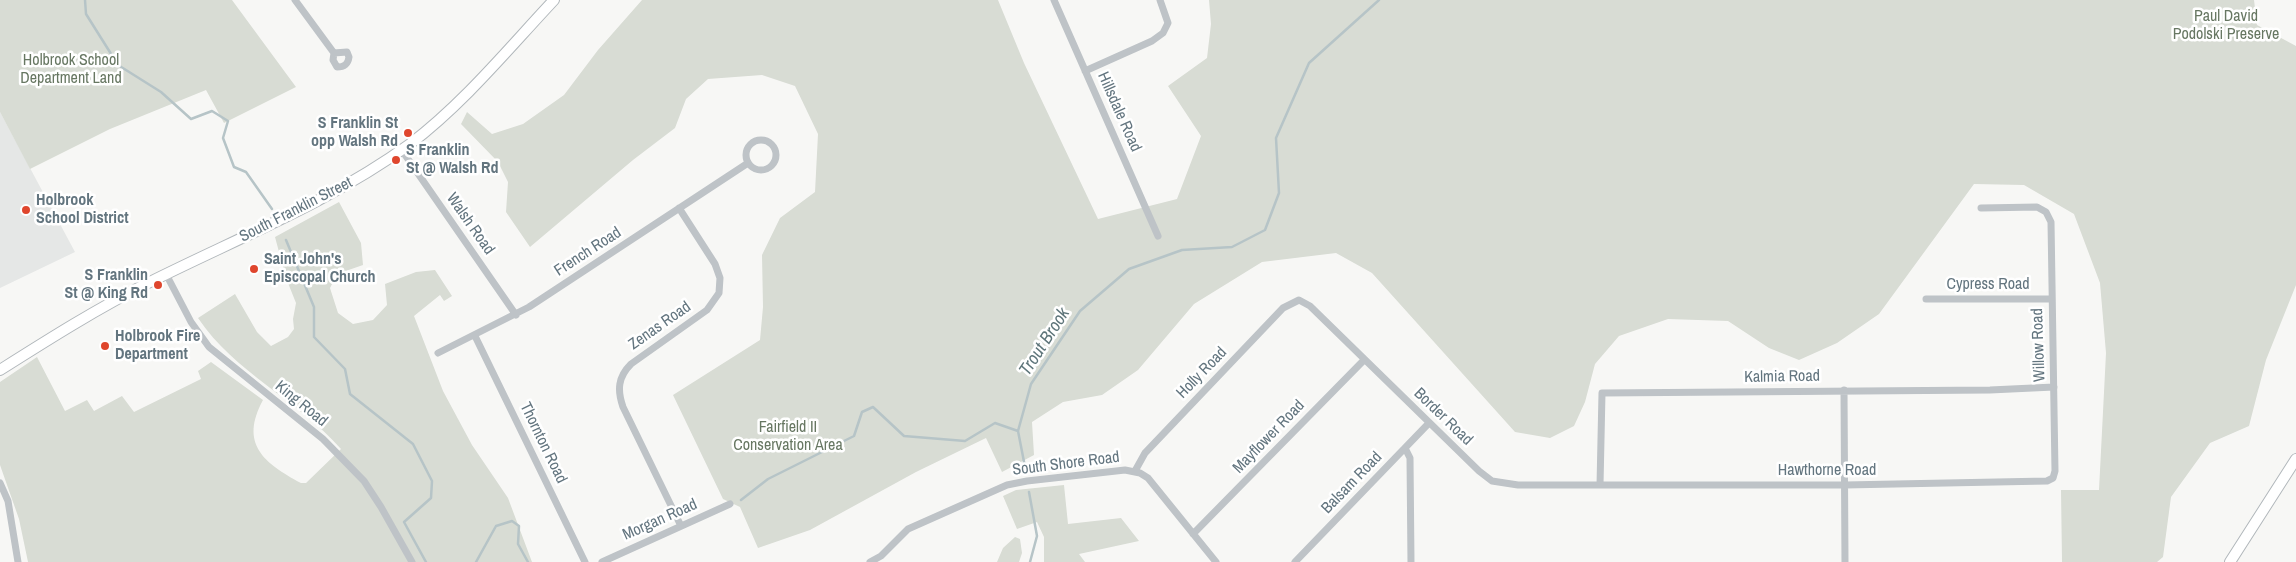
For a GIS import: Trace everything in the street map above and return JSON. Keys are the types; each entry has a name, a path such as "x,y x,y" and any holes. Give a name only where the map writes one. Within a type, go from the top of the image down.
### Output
{"main road":[{"name":"South Franklin Street","path":"0,370 82,318 166,274 314,203 360,177 401,149 455,105 554,0"},
{"path":"2230,562 2296,459"}],"street":[{"path":"295,0 334,53"},
{"name":"Hillsdale Road","path":"1054,0 1158,236"},
{"path":"1086,71 1159,37 1168,23 1160,0"},
{"path":"762,140 774,146 777,156 770,168 756,170 748,163 747,149 753,142 762,140"},
{"name":"Walsh Road","path":"401,149 516,315"},
{"name":"French Road","path":"438,353 516,315 748,163"},
{"name":"Zenas Road","path":"679,208 715,264 720,278 719,293 714,302 702,314 631,364 624,372 619,386 623,406 682,526"},
{"name":"Willow Road","path":"1980,208 2037,208 2046,212 2051,225 2055,471 2053,478"},
{"name":"King Road","path":"166,274 191,322 210,347 323,439 364,481 412,562"},
{"name":"Cypress Road","path":"1926,299 2051,299"},
{"name":"Border Road","path":"1296,300 1310,306 1479,472 1492,481 1512,485 1600,485"},
{"name":"Holly Road","path":"1135,471 1145,453 1283,308 1296,300"},
{"name":"Thornton Road","path":"475,336 586,562"},
{"name":"Mayflower Road","path":"1193,534 1364,360"},
{"name":"Kalmia Road","path":"1600,485 1602,393 1972,390 2054,387"},
{"path":"1844,390 1845,562"},
{"name":"Balsam Road","path":"1295,562 1429,423"},
{"path":"1405,448 1410,458 1410,562"},
{"name":"South Shore Road","path":"870,562 881,556 908,529 1007,485 1033,480 1120,471 1135,471 1148,478 1216,562"},
{"name":"Hawthorne Road","path":"1600,485 1845,485 2045,482 2053,478"},
{"path":"0,483 8,501 18,562"},
{"name":"Morgan Road","path":"602,562 730,504"}],"shaded area":[{"name":"Holbrook School District","path":"0,112 75,252 0,288"}],"green space":[{"name":"Holbrook School Department Land","path":"0,0 232,0 296,87 224,123 206,90 110,129 30,169 0,112"},
{"path":"642,0 998,0 1024,63 1098,219 1177,199 1201,136 1168,86 1207,58 1211,24 1209,0 2254,0 2257,25 2296,46 2296,285 2266,360 2249,426 2210,443 2171,497 2163,557 2157,562 2062,562 2061,490 2099,490 2106,353 2100,283 2074,214 2024,185 1974,184 1879,314 1837,343 1799,360 1769,348 1728,321 1668,319 1619,336 1595,364 1585,402 1574,426 1550,438 1515,432 1372,273 1336,253 1262,262 1194,304 1138,370 1102,395 1063,402 1032,422 1034,455 1002,472 986,438 916,472 810,530 758,548 740,507 723,499 673,395 760,340 763,307 762,255 780,218 815,192 818,134 795,86 762,75 708,79 686,99 675,128 633,160 530,247 506,212 508,182 498,162 461,124 467,112 492,134 523,124 564,95 598,50"},
{"path":"339,202 361,243 363,265 337,274 330,288 338,313 353,324 373,320 387,305 385,284 416,272 435,270 452,296 444,301 440,295 414,316 443,391 472,445 508,498 532,562 28,562 19,519 0,465 0,382 37,357 65,411 87,400 94,411 122,396 134,412 201,379 198,371 211,362 263,400 256,415 255,440 266,460 276,468 301,483 306,483 341,449 306,416 248,371 213,337 198,318 235,294 257,332 271,346 288,337 294,329 293,319 296,303 286,278 275,237"},
{"path":"1064,485 1068,524 1121,518 1139,541 1079,554 1085,562 1044,562 1044,537 1037,522 1017,529 1003,496 1016,490"},
{"path":"1015,537 1020,539 1022,553 1019,562 997,562 1003,548"}],"waterway":[{"path":"85,0 86,14 118,65 161,92 191,119 212,111 228,121 223,138 234,167 246,172 272,209"},
{"name":"Trout Brook","path":"1026,472 1018,431 1031,384 1080,311 1129,269 1182,250 1232,247 1265,230 1279,193 1276,138 1309,63 1379,0"},
{"path":"286,240 314,307 314,337 345,369 350,394 413,444 432,481 431,498 404,522 426,562"},
{"path":"741,500 768,479 854,436 862,412 873,407 904,436 965,441 995,423 1018,431"},
{"name":"Trout Brook","path":"1029,492 1037,536 1030,562"},
{"path":"476,562 496,526 512,521 519,526 518,544 528,562"}],"place":[{"name":"S Franklin St opp Walsh Rd","path":"408,133"},
{"name":"S Franklin St @ Walsh Rd","path":"396,160"},
{"name":"Holbrook School District","path":"26,210"},
{"name":"Saint John's Episcopal Church","path":"254,269"},
{"name":"S Franklin St @ King Rd","path":"158,285"},
{"name":"Holbrook Fire Department","path":"105,346"}],"park label":[{"name":"Paul David Podolski Preserve","path":"2226,26"},
{"name":"Fairfield II Conservation Area","path":"788,437"}]}
